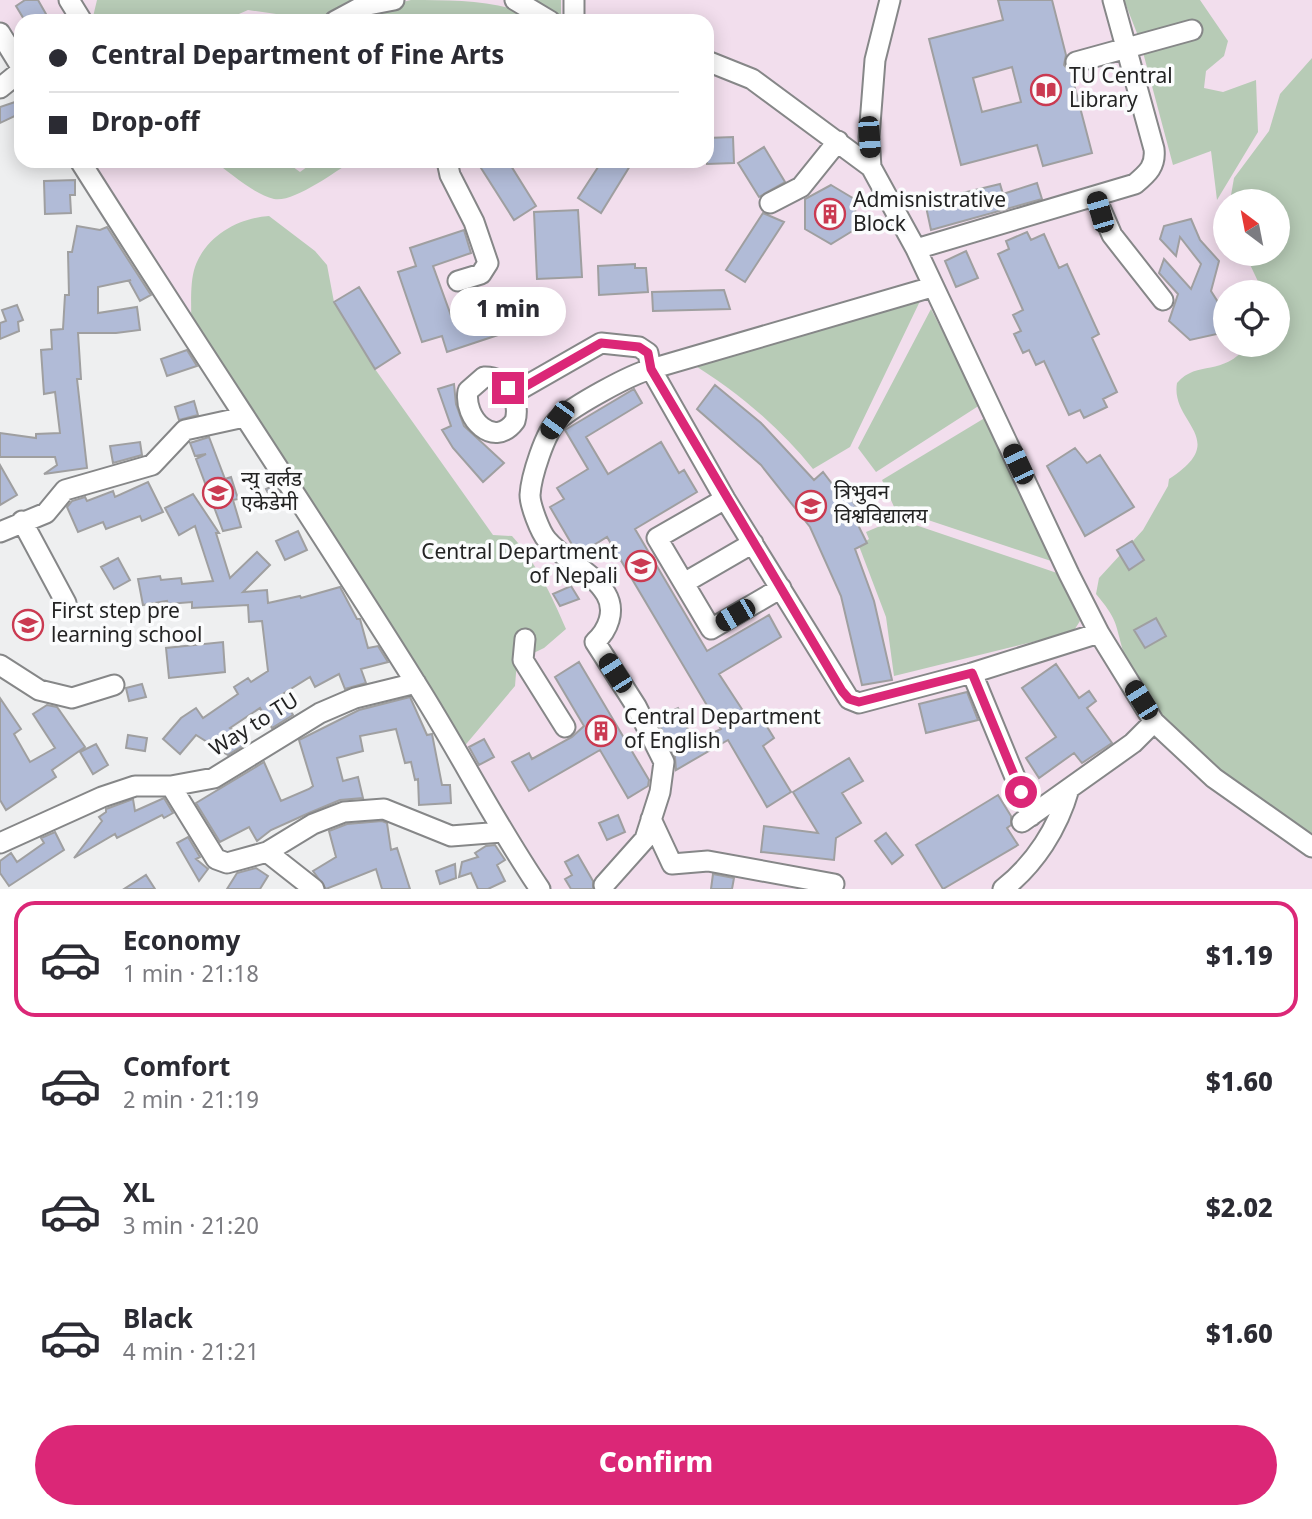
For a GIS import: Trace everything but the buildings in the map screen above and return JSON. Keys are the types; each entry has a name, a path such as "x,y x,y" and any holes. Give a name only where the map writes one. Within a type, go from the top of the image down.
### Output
{"street":[{"path":"348,14 363,6 394,0"},
{"path":"515,0 538,14"},
{"path":"871,167 870,102 880,37 890,0"},
{"path":"916,249 1135,184 1149,172 1155,160 1113,0"},
{"path":"1076,62 1192,30"},
{"path":"0,33 14,57"},
{"path":"714,64 752,79 871,167 916,249 1099,633 1154,722 1214,778 1312,847"},
{"path":"0,88 14,75"},
{"path":"770,203 801,187 838,141"},
{"path":"84,168 416,683 474,778 502,832 540,889"},
{"path":"448,168 474,222 488,263 481,274 458,281"},
{"path":"1095,196 1112,235 1163,300"},
{"path":"604,885 645,839 664,777 664,762 636,706 595,642 605,632 610,618 607,595 582,568 545,539 530,496 546,436 557,420 636,373 932,287"},
{"path":"512,394 601,343 639,347 648,353 651,369 725,499 849,699 859,702 972,673 1099,633"},
{"path":"0,532 46,513 65,490 152,465 185,430 244,417"},
{"path":"725,499 657,538 711,629 781,588"},
{"path":"22,521 66,603"},
{"path":"684,583 752,543"},
{"path":"524,639 523,660 565,727"},
{"path":"0,664 39,690 72,698 114,685"},
{"path":"972,673 1026,819 1133,743 1154,722"},
{"name":"Way to TU","path":"0,843 102,797 135,786 171,786 214,778 320,712 355,698 416,683"},
{"path":"171,786 216,859 227,863 267,852 313,824 344,812 384,809 451,836 502,832"},
{"path":"1003,889 1032,865 1064,805 1069,789"},
{"path":"651,819 672,864 708,861 834,884"},
{"path":"267,852 313,889"}],"shaded area":[{"name":"त्रिभुवन विश्वविद्यालय","path":"0,0 1312,0 1312,889 543,889 90,168 714,168 714,14 14,14 14,43 0,20"}],"green space":[{"path":"97,0 371,0 340,14 276,14 248,10 239,14 94,14"},
{"path":"411,0 463,1 496,5 528,14 364,14"},
{"path":"524,0 561,0 561,14 547,14"},
{"path":"1124,0 1200,0 1228,41 1224,56 1206,71 1204,88 1223,92 1256,80 1258,132 1224,189 1216,189 1211,151 1173,165 1140,41"},
{"path":"1312,58 1312,835 1279,818 1230,782 1184,741 1134,674 1126,659 1114,621 1096,594 1099,578 1143,530 1168,486 1169,479 1187,465 1196,453 1197,442 1177,397 1177,383 1193,372 1220,365 1235,357 1290,357 1290,280 1257,280 1251,266 1290,266 1290,189 1232,189 1234,178 1269,131 1280,94"},
{"path":"223,168 295,168 300,172 305,168 342,168 303,192 282,199 274,199 250,188"},
{"path":"269,216 315,251 327,265 334,302 375,369 493,535 512,536 529,557 566,629 544,648 517,661 515,686 462,749 191,329 192,282 200,256 224,231 246,220"},
{"path":"921,299 850,447 813,469 785,437 754,409 686,360"},
{"path":"931,309 980,405 876,472 858,448"},
{"path":"988,416 1054,562 895,509 882,480"},
{"path":"886,515 1057,573 1080,621 1073,632 894,676 886,617 859,546 869,539 866,532 885,524"}],"place":[{"name":"TU Central Library","path":"1046,90"},
{"name":"Admisnistrative Block","path":"830,214"},
{"name":"न्यु वर्लड एकेडेमी","path":"218,493"},
{"name":"त्रिभुवन विश्वविद्यालय","path":"811,506"},
{"name":"Central Department of Nepali","path":"641,566"},
{"name":"First step pre learning school","path":"28,625"},
{"name":"Central Department of English","path":"601,731"}],"route":[{"path":"508,388 512,394 601,343 639,347 648,353 651,369 725,499 842,691 849,699 859,702 972,673 1021,792"}]}
